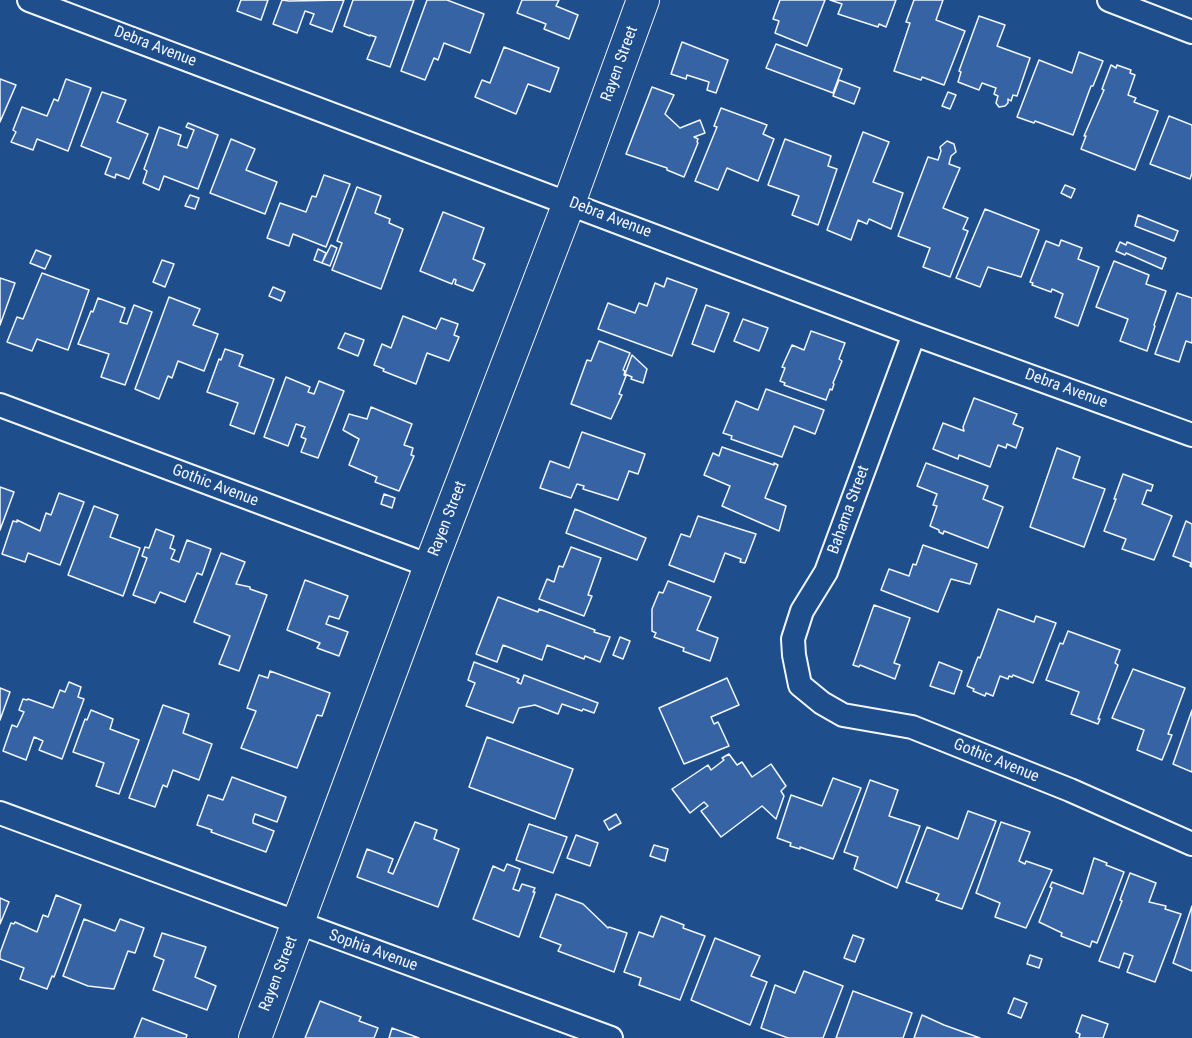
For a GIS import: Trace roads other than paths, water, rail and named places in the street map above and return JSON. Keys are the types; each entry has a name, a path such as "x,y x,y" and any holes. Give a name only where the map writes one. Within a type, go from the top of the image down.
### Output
{"street":[{"name":"Debra Avenue","path":"29,0 570,202 914,334 1192,435"},
{"name":"Rayen Street","path":"255,1038 430,566 570,202 643,0"},
{"path":"1109,0 1192,32"},
{"name":"Bahama Street","path":"800,685 794,655 794,639 802,611 825,572 914,334"},
{"name":"Gothic Avenue","path":"0,405 430,566"},
{"name":"Gothic Avenue","path":"800,685 822,703 843,714 912,728 1070,790 1192,844"},
{"name":"Sophia Avenue","path":"0,813 611,1038"}]}
